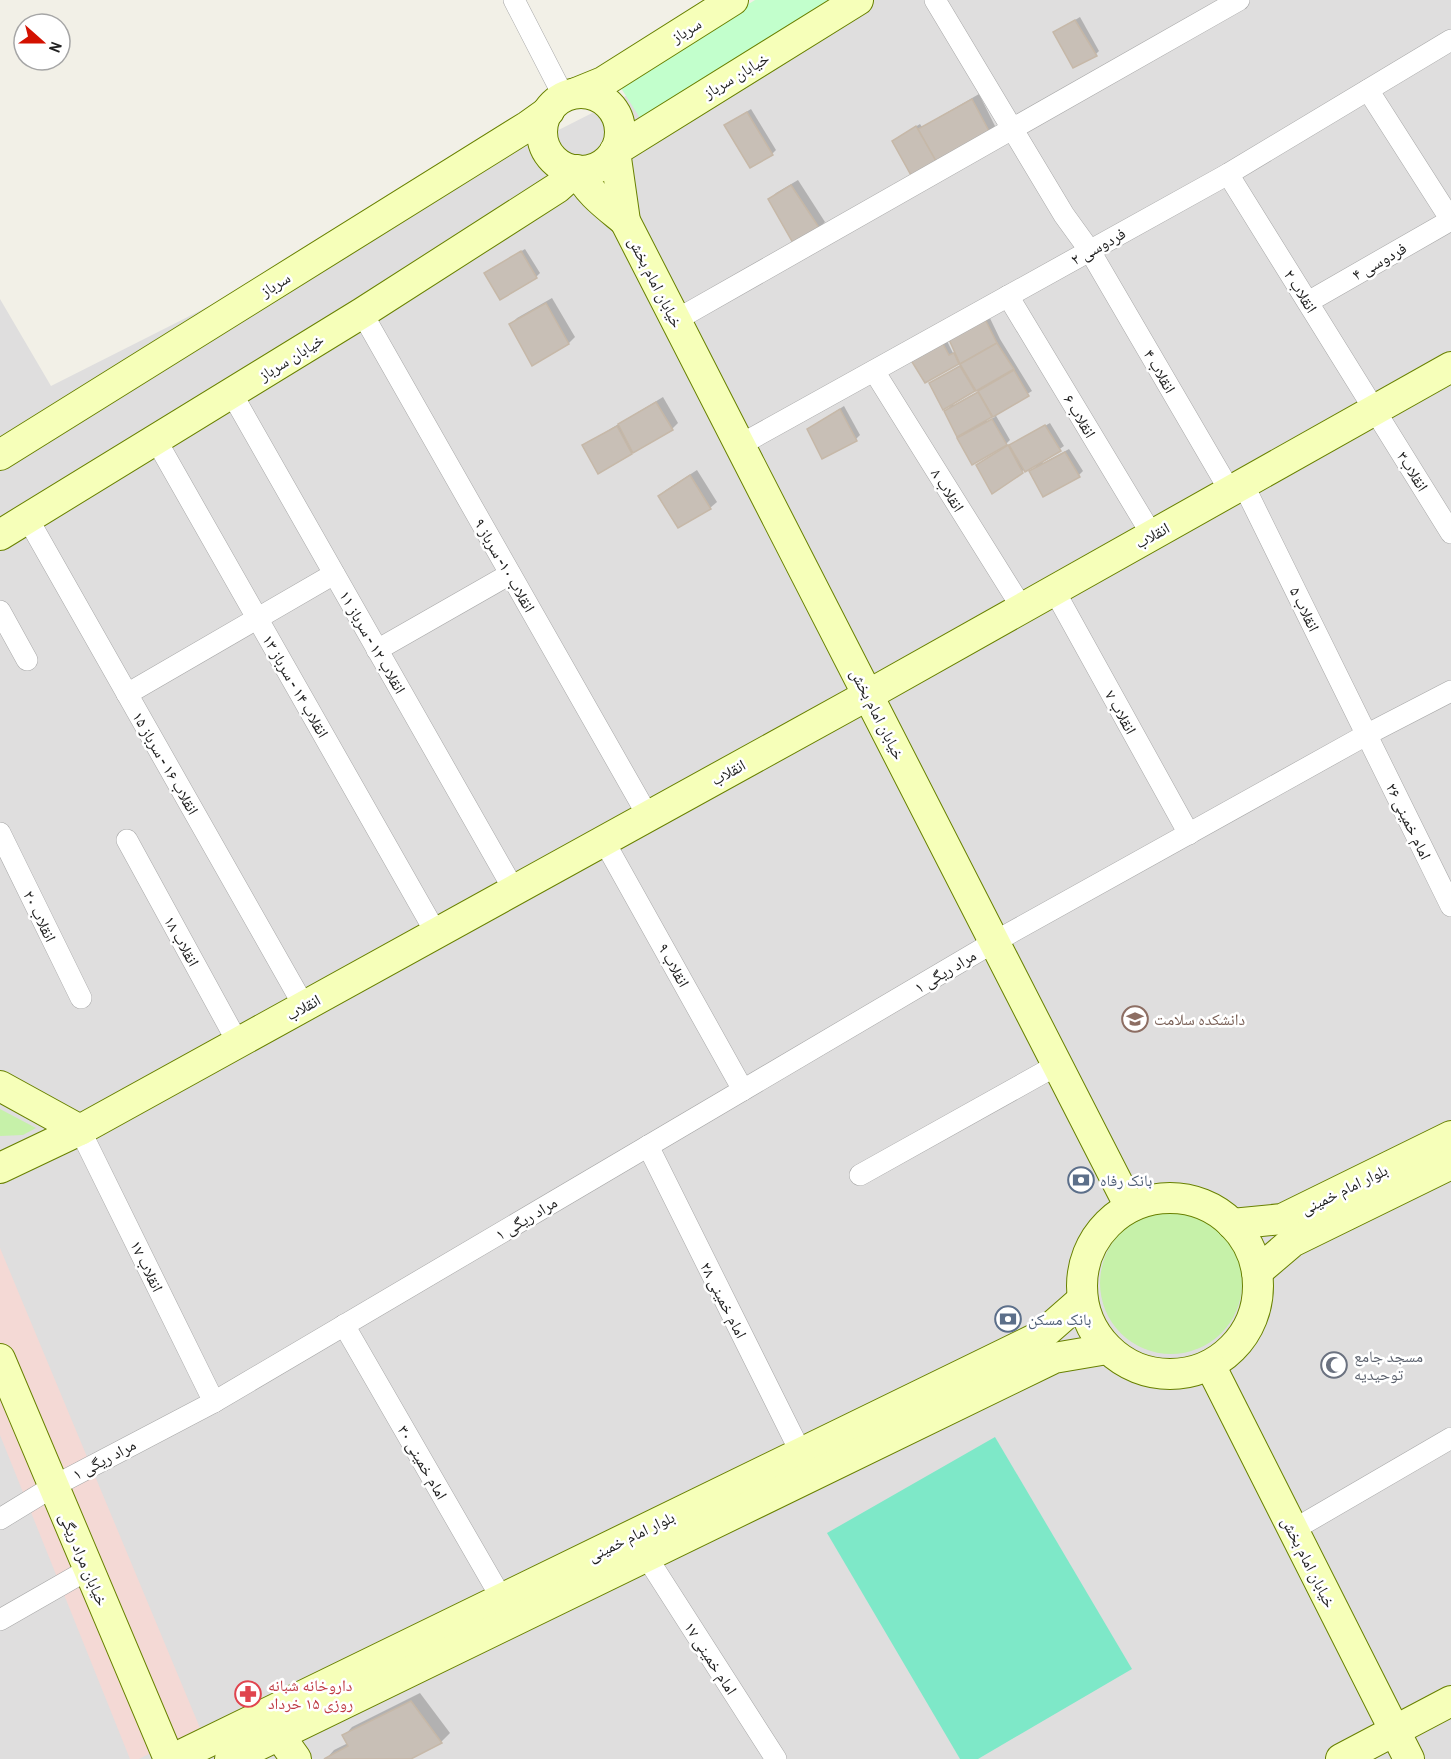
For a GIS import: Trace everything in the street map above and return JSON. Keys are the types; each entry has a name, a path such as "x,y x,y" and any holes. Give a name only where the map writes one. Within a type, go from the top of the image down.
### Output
{"main road":[{"name":"سرباز","path":"0,455 518,132 563,100 603,82 733,0"},
{"name":"خیابان سرباز","path":"615,151 635,136 858,0"},
{"path":"588,93 609,105 616,115 619,139 615,151 597,167 584,171 577,170 558,164 549,154 543,142 542,129 563,100 588,93"},
{"path":"615,151 625,221"},
{"path":"577,170 593,194 625,221"},
{"name":"خیابان سرباز","path":"0,535 362,313 557,188 577,170"},
{"name":"خیابان امام بخش","path":"625,221 1130,1208"},
{"name":"انقلاب","path":"0,1168 80,1130 604,841 1451,367"},
{"path":"0,1086 80,1130"},
{"name":"بلوار امام خمینی","path":"1232,1224 1282,1219 1451,1136"},
{"name":"بلوار امام خمینی","path":"1257,1272 1292,1242 1451,1164"},
{"path":"1156,1199 1184,1199 1210,1207 1232,1224 1249,1246 1257,1272 1257,1300 1248,1326 1232,1349 1210,1365 1183,1374 1156,1374 1130,1365 1107,1349 1091,1327 1082,1300 1082,1273 1091,1246 1107,1224 1130,1208 1156,1199"},
{"name":"بلوار امام خمینی","path":"171,1759 1041,1336 1082,1300"},
{"name":"بلوار امام خمینی","path":"230,1759 1054,1358 1107,1349"},
{"name":"خیابان مراد ریگی","path":"0,1359 171,1759"},
{"name":"خیابان امام بخش","path":"1210,1365 1409,1759"},
{"path":"1341,1759 1451,1701"},
{"path":"279,1735 297,1759"}],"street":[{"path":"514,0 563,100"},
{"name":"انقلاب ۴","path":"935,0 1064,215 1090,251 1236,487"},
{"path":"676,320 1239,0"},
{"name":"فردوسی ۲","path":"740,445 1228,174 1451,40"},
{"path":"1368,90 1451,220"},
{"name":"انقلاب ۲","path":"1228,174 1374,409"},
{"name":"فردوسی ۴","path":"1308,302 1451,220"},
{"name":"انقلاب ۶","path":"1008,296 1152,535"},
{"name":"انقلاب ۱۰- سرباز ۹","path":"362,313 648,816"},
{"name":"انقلاب ۸","path":"874,371 1022,608"},
{"name":"انقلاب ۱۲ - سرباز ۱۱","path":"232,394 514,890"},
{"name":"انقلاب۳","path":"1374,409 1451,533"},
{"name":"انقلاب ۱۴ - سرباز ۱۳","path":"156,440 436,933"},
{"name":"انقلاب ۵","path":"1236,487 1366,735"},
{"name":"انقلاب ۱۶ - سرباز ۱۵","path":"28,519 304,1006"},
{"path":"127,694 334,574"},
{"path":"377,650 510,574"},
{"name":"انقلاب ۷","path":"1054,590 1189,834"},
{"path":"0,611 27,660"},
{"name":"مراد ریگی ۱","path":"0,1518 54,1486 214,1402 994,942 1366,735 1451,691"},
{"name":"امام خمینی ۲۶","path":"1366,735 1451,906"},
{"name":"انقلاب ۲۰","path":"0,833 81,998"},
{"name":"انقلاب ۱۸","path":"126,840 238,1043"},
{"name":"انقلاب ۹","path":"604,841 743,1090"},
{"path":"860,1175 1057,1065"},
{"name":"انقلاب ۱۷","path":"80,1130 214,1402"},
{"name":"امام خمینی ۲۸","path":"648,1146 801,1453"},
{"path":"0,1151 39,1149"},
{"name":"امام خمینی ۳۰","path":"344,1325 502,1599"},
{"path":"1293,1530 1451,1438"},
{"name":"امام خمینی ۱۷","path":"646,1556 776,1759"},
{"path":"0,1620 89,1569"}],"shaded area":[{"path":"816,0 1451,0 1451,1759 0,1759 0,299 51,386"},
{"path":"0,1248 200,1728 139,1759 130,1759 0,1435"}],"green space":[{"path":"755,0 831,0 640,118 619,85"},
{"path":"0,1109 36,1128 23,1135 0,1136"},
{"path":"1171,1212 1198,1217 1221,1233 1237,1256 1242,1283 1237,1310 1221,1333 1198,1349 1171,1354 1144,1349 1121,1333 1105,1310 1100,1283 1105,1256 1121,1233 1144,1217"},
{"path":"995,1437 1132,1669 978,1759 960,1759 827,1533"}],"building":[{"path":"1075,20 1097,56 1073,68 1053,32"},
{"path":"972,99 990,133 937,163 918,129"},
{"path":"747,112 773,155 750,168 724,125"},
{"path":"916,126 937,163 912,177 892,141"},
{"path":"791,185 820,229 793,243 768,199"},
{"path":"521,251 537,278 500,300 484,273"},
{"path":"546,303 569,344 532,366 509,324"},
{"path":"983,315 997,343 960,364 947,335"},
{"path":"941,340 949,355 954,353 959,364 925,383 909,357"},
{"path":"997,343 1014,369 976,391 960,364"},
{"path":"960,366 975,391 943,410 929,383"},
{"path":"1014,370 1029,396 993,417 978,391"},
{"path":"978,392 992,417 957,437 944,411"},
{"path":"656,402 673,430 633,453 618,424"},
{"path":"840,409 857,441 822,459 807,429"},
{"path":"992,419 1007,445 972,465 957,438"},
{"path":"1045,425 1061,451 1025,472 1009,445"},
{"path":"617,426 632,454 598,474 582,445"},
{"path":"1008,445 1023,473 992,494 976,465"},
{"path":"1065,452 1080,477 1043,497 1029,471"},
{"path":"690,475 711,509 678,528 658,496"},
{"path":"411,1701 442,1743 411,1759 324,1759 348,1746 342,1735"}],"place":[{"name":"دانشکده سلامت","path":"1135,1019"},
{"name":"بانک رفاه","path":"1081,1180"},
{"name":"بانک مسکن","path":"1008,1319"},
{"name":"مسجد جامع توحیدیه","path":"1334,1365"},
{"name":"داروخانه شبانه روزی ۱۵ خرداد","path":"248,1694"}]}
